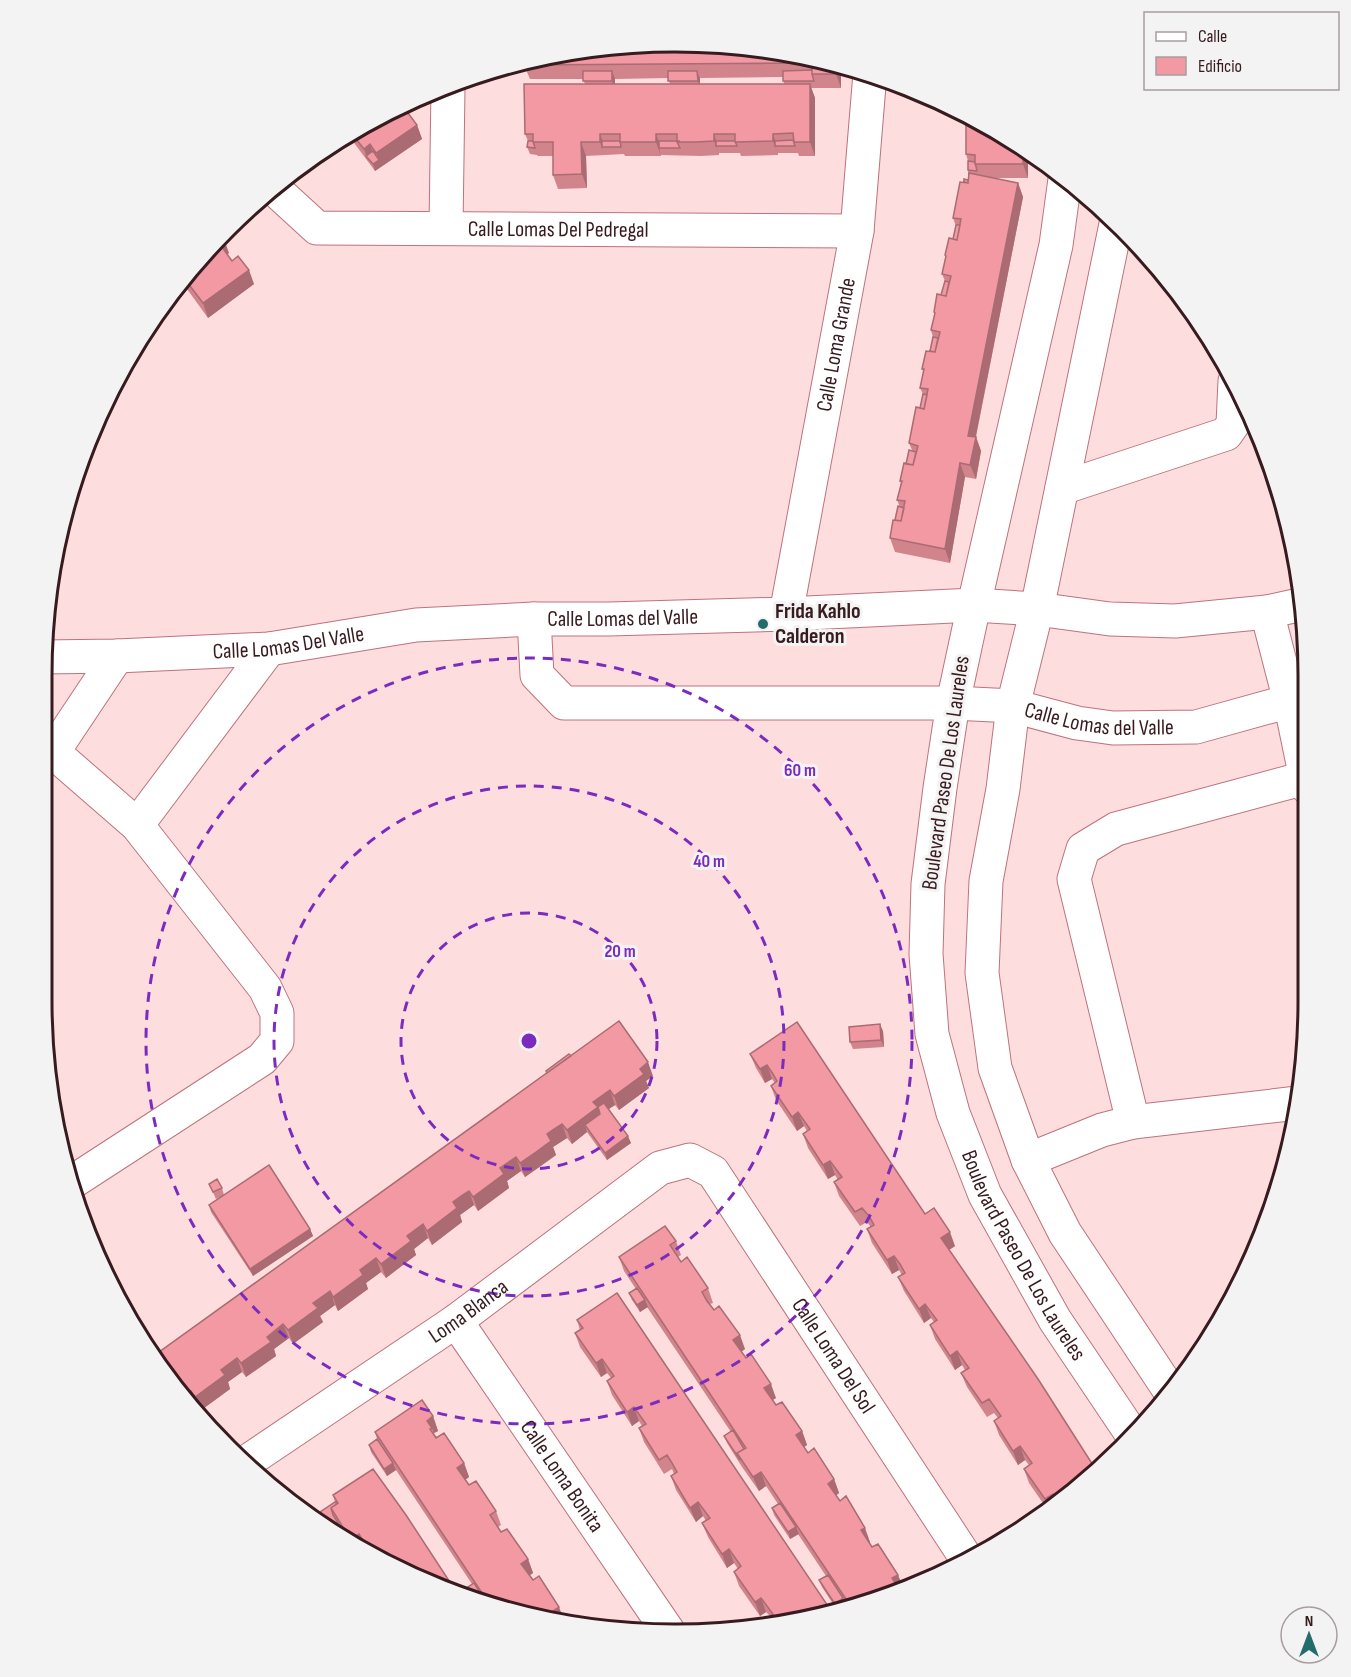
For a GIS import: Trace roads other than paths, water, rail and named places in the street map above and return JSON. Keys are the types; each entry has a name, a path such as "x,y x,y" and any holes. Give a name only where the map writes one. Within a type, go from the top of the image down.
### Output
{"street":[{"name":"Calle Loma Grande","path":"786,614 857,231 869,84"},
{"path":"446,228 448,96"},
{"name":"Boulevard Paseo De Los Laureles","path":"1064,188 1056,245 953,703 928,884 926,954 932,1034 953,1113 985,1195 1055,1320 1128,1429"},
{"name":"Calle Lomas Del Pedregal","path":"280,194 317,228 857,231"},
{"name":"Boulevard Paseo De Los Laureles","path":"1114,233 1037,609 1013,706 1003,789 986,881 982,973 995,1068 1028,1160 1065,1233 1166,1385"},
{"path":"1062,488 1226,434 1233,424 1234,400"},
{"name":"Calle Lomas del Valle","path":"1294,606 1268,612 1175,621 1110,619 1037,609 974,605 786,614 534,620 537,675 564,703 953,703 1013,706 1077,723 1113,728 1196,727 1298,699"},
{"path":"1268,612 1298,696"},
{"name":"Calle Lomas Del Valle","path":"53,657 269,649 416,625 534,620"},
{"path":"138,825 269,649"},
{"path":"52,749 117,656"},
{"path":"52,758 138,825 265,988 277,1013 277,1041 262,1059 79,1178"},
{"path":"1133,1122 1074,879 1083,849 1116,830 1179,811 1298,785"},
{"path":"1028,1160 1102,1130 1133,1122 1290,1104"},
{"name":"Loma Blanca","path":"252,1458 456,1321 660,1168 690,1160"},
{"name":"Calle Loma Del Sol","path":"690,1160 713,1172 963,1554"},
{"name":"Calle Loma Bonita","path":"456,1321 663,1624"}],"place":[{"name":"Frida Kahlo Calderon","path":"763,624"}]}
